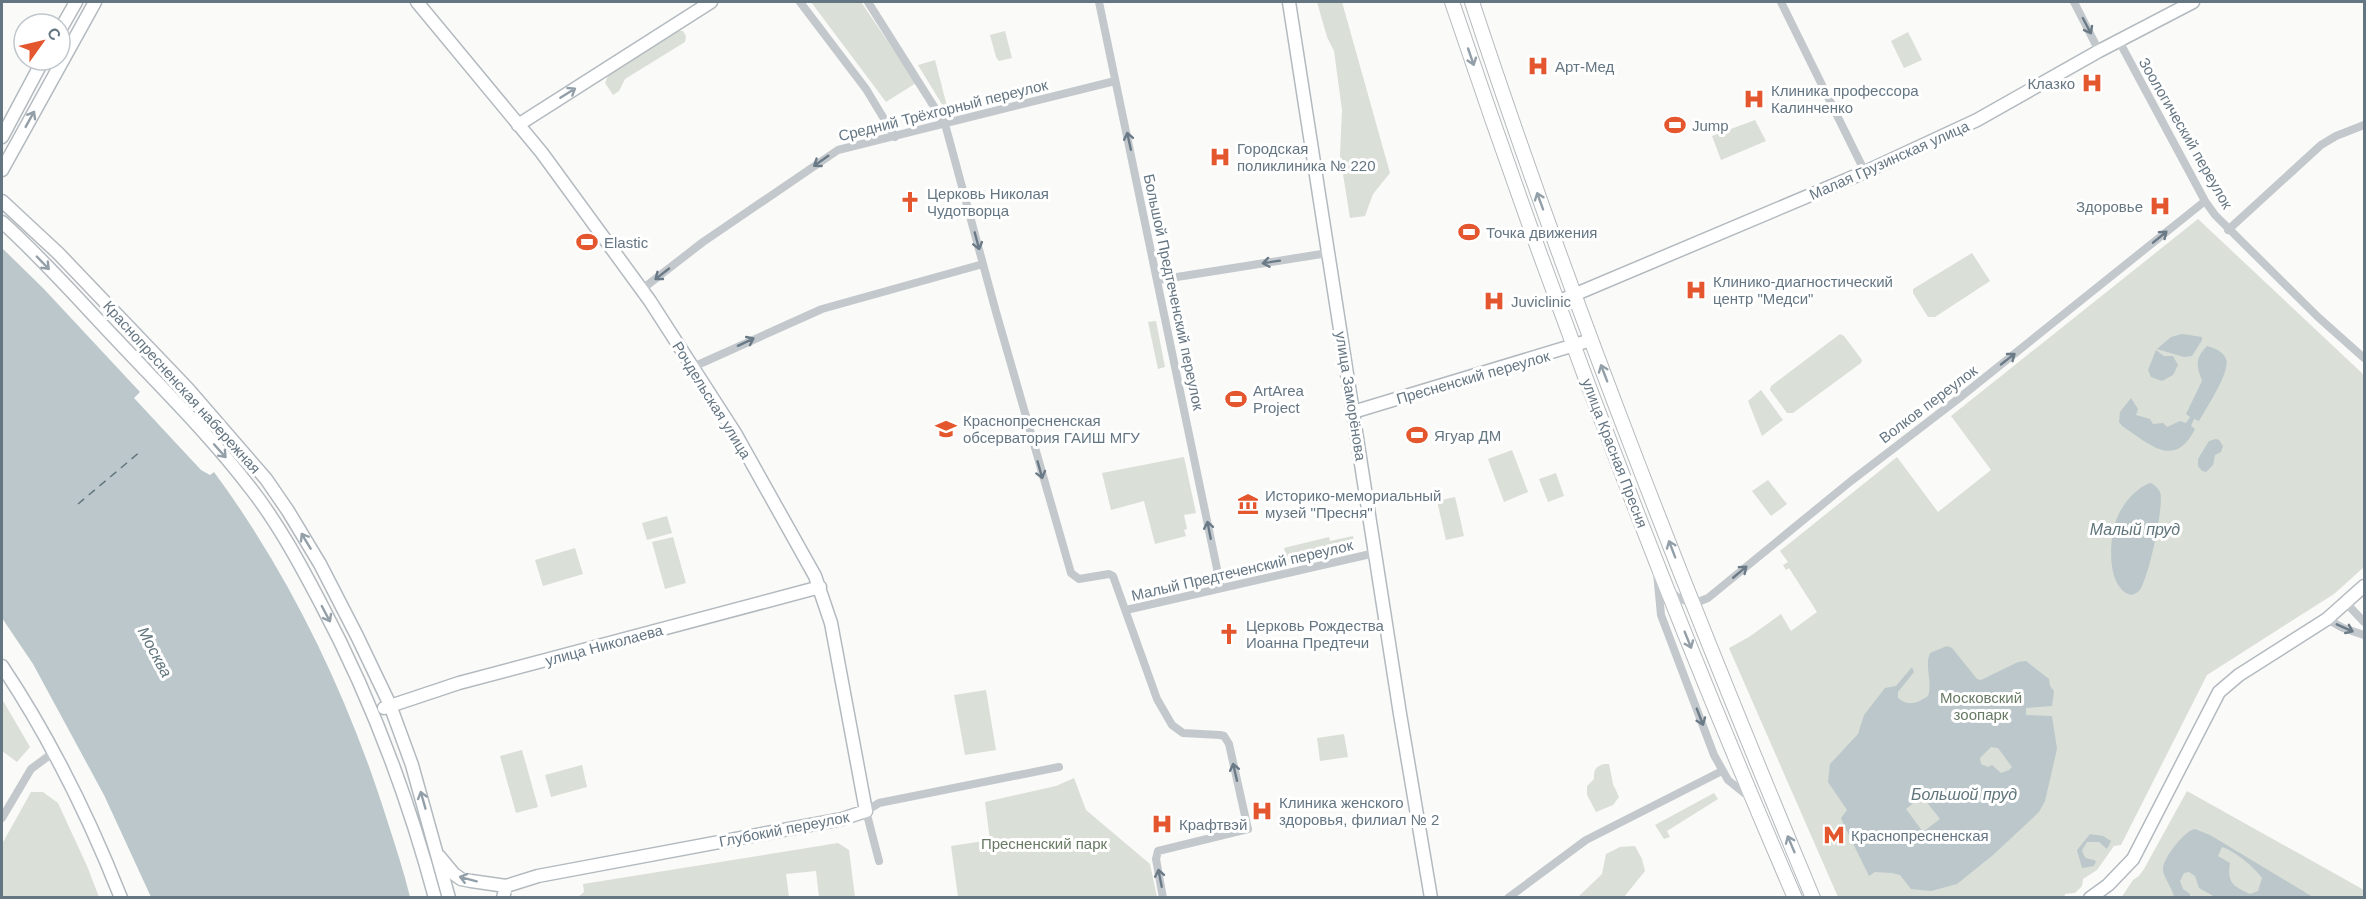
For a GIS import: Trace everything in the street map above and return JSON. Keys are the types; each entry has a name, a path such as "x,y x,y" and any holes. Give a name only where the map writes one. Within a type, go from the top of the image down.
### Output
{"main road":[{"name":"улица Красная Пресня","path":"1452,2 1510,174 1557,302 1666,586 1795,897"},
{"name":"улица Красная Пресня","path":"1472,2 1515,133 1574,296 1693,604 1813,897"}],"street":[{"path":"2,170 95,2"},
{"name":"Рочдельская улица","path":"417,2 519,124 641,290 735,433 820,587 831,623 866,811 879,861"},
{"path":"519,124 711,2"},
{"path":"800,2 866,89 895,137"},
{"path":"693,367 822,309 983,264 945,124 868,2"},
{"name":"Большой Предтеченский переулок","path":"1099,2 1221,588"},
{"name":"улица Заморёнова","path":"1289,2 1431,897"},
{"path":"1781,2 1864,172"},
{"path":"2074,2 2099,51"},
{"name":"Малая Грузинская улица","path":"1557,302 1864,172 1981,118 2099,51 2193,2"},
{"name":"Зоологический переулок","path":"2119,41 2205,201 2228,230 2364,358"},
{"path":"2,136 37,72"},
{"name":"Средний Трёхгорный переулок","path":"641,290 703,242 834,152 1115,81"},
{"path":"2228,230 2321,145 2336,136 2364,125"},
{"name":"Краснопресненская набережная","path":"2,201 58,254 188,389 266,479 320,564 390,705 412,765 449,897"},
{"name":"Волков переулок","path":"1693,604 1708,598 1851,480 1965,393 2205,201"},
{"name":"Краснопресненская набережная","path":"2,222 48,267 175,402 253,491 305,573 342,643 374,712 405,796 435,897"},
{"path":"1158,280 1328,253"},
{"name":"Малый Предтеченский переулок","path":"983,264 1071,573 1079,579 1109,574 1113,576 1126,610 1375,554"},
{"name":"Пресненский переулок","path":"1353,412 1591,340"},
{"path":"1655,557 1658,601 1665,627 1722,771 1728,780 1755,804"},
{"path":"1666,586 1677,597 1693,604"},
{"path":"2090,897 2108,885 2133,859 2219,692 2239,675 2327,619 2347,604 2364,586"},
{"name":"улица Николаева","path":"374,712 459,683 820,587"},
{"path":"2347,604 2364,622"},
{"path":"1126,610 1156,699 1172,724 1183,733 1220,735 1227,739 1248,829 1161,849 1156,854 1156,859 1163,897"},
{"path":"2327,619 2343,628 2364,635"},
{"path":"2,666 54,753 121,897"},
{"path":"2,818 31,769 54,753"},
{"name":"Глубокий переулок","path":"506,894 538,876 842,819 866,811 885,800 1059,767"},
{"path":"1508,897 1586,840 1722,771"},
{"path":"439,856 447,867 461,879 506,894"}],"green space":[{"path":"811,2 861,2 916,83 886,102"},
{"path":"1317,2 1342,2 1390,173 1373,194 1365,216 1350,218 1340,155 1342,110 1334,51 1327,37"},
{"path":"676,30 683,31 686,36 685,42 625,79 619,91 613,95 605,83 609,73"},
{"path":"1005,31 1012,58 999,61 990,35"},
{"path":"1908,32 1922,60 1904,68 1891,41"},
{"path":"935,60 948,110 946,111 918,65"},
{"path":"1755,120 1766,141 1721,160 1712,136"},
{"name":"Московский зоопарк","path":"2198,219 2364,375 2364,567 2334,594 2207,675 2121,845 2114,846 2097,870 2083,879 2082,886 2075,893 2065,894 2064,898 1838,897 1729,648 1781,614 1791,631 1817,612 1789,568 1786,570 1783,565 1788,562 1780,551 1897,457 1938,512 1991,470 1951,416"},
{"path":"1972,253 1990,281 1935,317 1928,317 1913,293 1913,289"},
{"path":"1156,321 1165,367 1158,369 1148,322"},
{"path":"1840,334 1862,360 1861,363 1793,413 1787,413 1770,390 1771,386"},
{"path":"1761,390 1783,420 1762,436 1748,401"},
{"path":"1512,450 1528,492 1504,502 1488,459"},
{"path":"1184,457 1196,513 1184,515 1186,536 1155,544 1144,501 1111,510 1102,473"},
{"path":"1556,473 1564,496 1548,502 1539,479"},
{"path":"1768,480 1787,504 1771,516 1752,491"},
{"path":"1455,497 1464,536 1446,540 1437,501"},
{"path":"667,516 672,533 647,540 642,523"},
{"path":"1353,536 1355,548 1288,563 1284,548 1329,537 1330,541"},
{"path":"673,537 686,583 665,589 652,542"},
{"path":"575,548 583,574 543,586 535,560"},
{"path":"986,690 996,750 965,755 954,695"},
{"path":"2,699 30,747 17,762 2,751"},
{"path":"1344,734 1348,757 1320,761 1317,738"},
{"path":"522,750 538,807 516,813 500,756"},
{"path":"1609,764 1613,784 1619,797 1613,805 1596,812 1587,795 1587,786 1594,779 1596,769"},
{"path":"582,765 587,787 551,797 545,775"},
{"name":"Пресненский парк","path":"1074,778 1086,810 1150,864 1157,897 958,897 951,846 990,840 985,802 1056,786"},
{"path":"2187,791 2364,890 2364,898 2121,898 2144,869"},
{"path":"31,792 43,792 58,803 99,897 2,897 2,844"},
{"path":"1714,793 1718,799 1667,831 1670,837 1664,839 1655,825"},
{"path":"838,843 849,850 855,897 819,897 816,871 786,874 789,897 578,897 584,892 583,884"},
{"path":"1635,846 1645,871 1624,897 1578,897 1602,874 1606,854 1620,847"}],"water":[{"name":"Москва","path":"2,248 43,288 140,392 134,398 201,470 210,475 214,472 269,554 316,640 355,730 373,776 410,897 151,897 104,795 33,664 2,618"},
{"path":"2182,334 2202,337 2192,356 2184,357 2157,349 2171,337"},
{"path":"2207,346 2223,354 2227,365 2222,381 2207,408 2199,421 2194,419 2191,426 2195,429 2187,441 2179,448 2170,451 2161,450 2122,426 2119,422 2120,412 2131,398 2138,409 2136,415 2150,419 2153,424 2163,423 2167,427 2180,421 2186,423 2190,417 2186,414 2202,381 2198,359"},
{"path":"2156,350 2164,356 2173,356 2178,365 2173,375 2162,381 2151,377 2148,370"},
{"path":"2216,439 2223,446 2221,452 2215,455 2213,465 2206,472 2202,471 2198,466 2198,459 2209,441"},
{"name":"Малый пруд","path":"2150,483 2160,492 2158,526 2143,585 2139,591 2131,595 2123,591 2114,574 2111,553 2113,532 2124,505 2133,494"},
{"name":"Большой пруд","path":"1947,646 1952,648 1977,679 1981,680 2018,662 2026,661 2049,679 2054,691 2052,706 2026,708 2026,715 2052,716 2057,749 2045,801 2039,812 1993,855 1957,884 1931,891 1911,889 1900,875 1892,873 1875,872 1869,876 1841,818 1847,810 1828,782 1830,764 1858,734 1864,715 1885,688 1896,686 1912,667 1914,672 1898,692 1898,698 1913,703 1928,696 1930,653","holes":["1991,747 1998,748 2012,767 2009,770 2001,773 1992,765 1988,767 1981,764 1980,758","1922,796 1940,819 1923,832 1906,809"]},
{"path":"2195,829 2210,835 2313,897 2215,897 2199,888 2195,876 2189,872 2184,873 2180,881 2190,897 2174,897 2163,873 2164,865 2175,846","holes":["2222,847 2244,860 2262,878 2258,891 2250,894 2232,883 2229,875 2230,863 2218,856"]},
{"path":"2090,834 2103,836 2111,841 2107,849 2099,842 2087,842 2082,850 2084,856 2096,861 2094,866 2082,868 2077,850"}],"ferry route":[{"path":"78,504 141,451"}],"place":[{"name":"Арт-Мед","path":"1538,66"},
{"name":"Клазко","path":"2092,83"},
{"name":"Клиника профессора Калинченко","path":"1754,99"},
{"name":"Jump","path":"1675,125"},
{"name":"Городская поликлиника № 220","path":"1220,157"},
{"name":"Церковь Николая Чудотворца","path":"910,202"},
{"name":"Здоровье","path":"2160,206"},
{"name":"Точка движения","path":"1469,232"},
{"name":"Elastic","path":"587,242"},
{"name":"Клинико-диагностический центр \"Медси\"","path":"1696,290"},
{"name":"Juviclinic","path":"1494,301"},
{"name":"ArtArea Project","path":"1236,399"},
{"name":"Краснопресненская обсерватория ГАИШ МГУ","path":"946,429"},
{"name":"Ягуар ДМ","path":"1417,435"},
{"name":"Историко-мемориальный музей \"Пресня\"","path":"1248,504"},
{"name":"Церковь Рождества Иоанна Предтечи","path":"1229,634"},
{"name":"Клиника женского здоровья, филиал № 2","path":"1262,811"},
{"name":"Крафтвэй","path":"1162,824"},
{"name":"Краснопресненская","path":"1834,835"}]}
